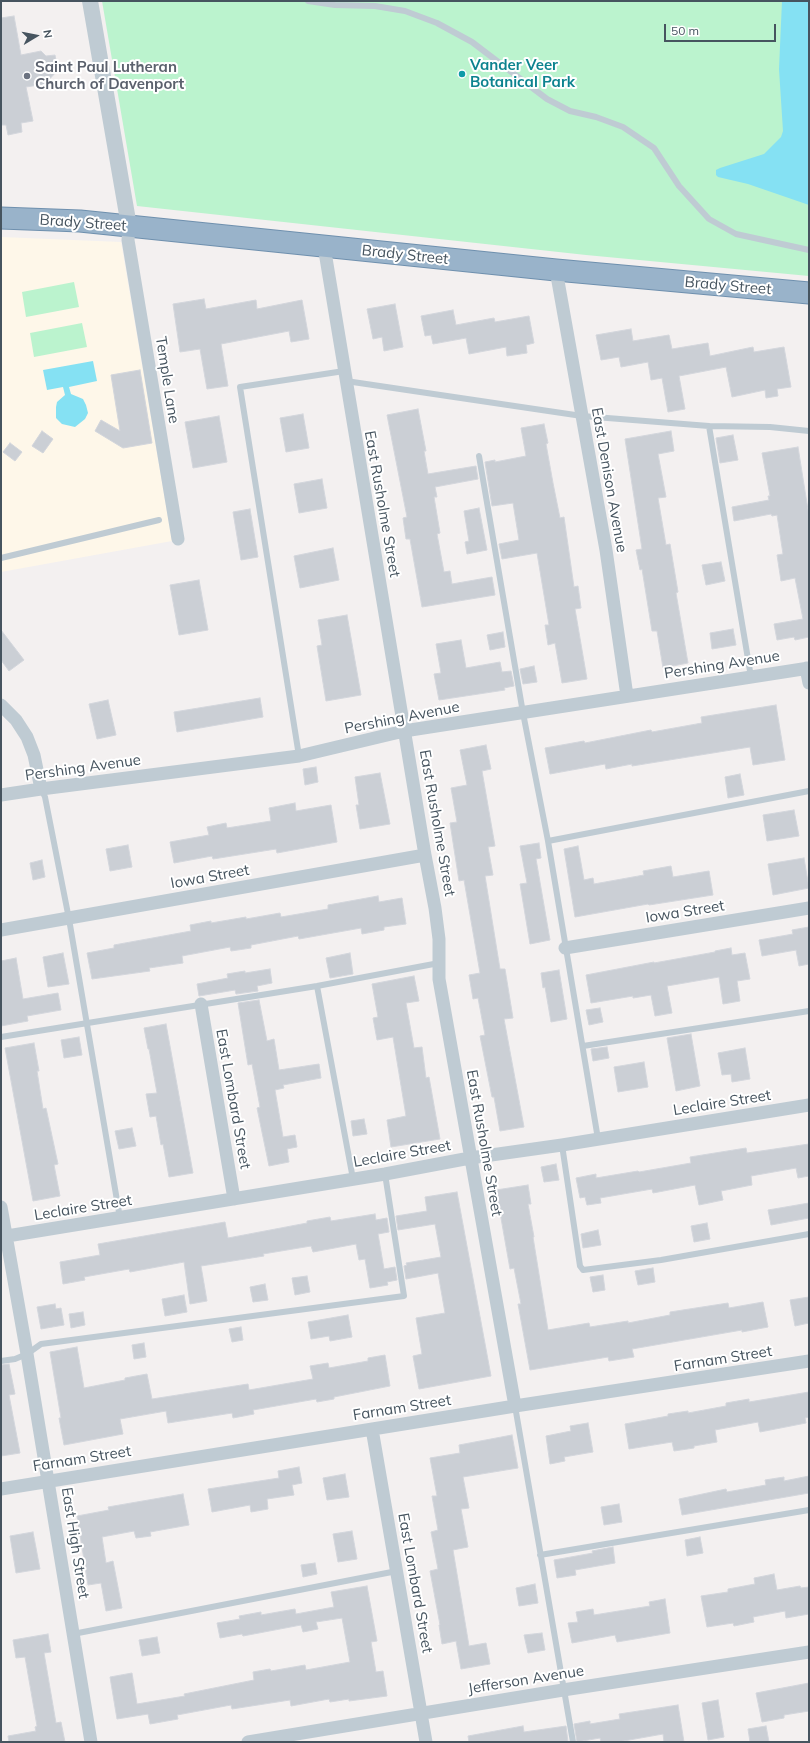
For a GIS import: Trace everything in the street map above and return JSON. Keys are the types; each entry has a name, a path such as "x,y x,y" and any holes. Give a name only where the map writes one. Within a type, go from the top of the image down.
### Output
{"highway":[{"name":"Brady Street","path":"1,218 80,220 556,270 809,293"}],"street":[{"path":"90,1 128,226"},
{"name":"Temple Lane","path":"128,226 128,240 178,539"},
{"name":"East Rusholme Street","path":"324,246 404,731 435,908 439,939 439,979 515,1406"},
{"name":"East Denison Avenue","path":"556,270 606,550 627,696"},
{"path":"808,668 809,683"},
{"name":"Pershing Avenue","path":"1,795 299,756 404,731 808,668"},
{"path":"1,705 16,720 27,736 34,755 40,789"},
{"name":"Iowa Street","path":"1,930 425,855"},
{"name":"Iowa Street","path":"565,948 809,908"},
{"name":"East Lombard Street","path":"201,1004 234,1199"},
{"name":"Leclaire Street","path":"4,1237 352,1180 470,1158 562,1145 809,1104"},
{"name":"East High Street","path":"1,1207 4,1237 28,1354 91,1742"},
{"name":"Farnam Street","path":"1,1489 372,1428 809,1361"},
{"name":"East Lombard Street","path":"372,1428 426,1742"},
{"name":"Jefferson Avenue","path":"248,1742 563,1690 809,1652"}],"lane":[{"path":"308,1 335,5 375,6 405,11 437,23 472,42 547,99 570,111 623,127 654,148 679,186 709,219 736,234 809,250"},
{"path":"299,756 240,387 345,376 582,416 709,426 770,427 809,431"},
{"path":"709,426 751,677"},
{"path":"479,456 523,713 548,841 598,1139"},
{"path":"1,558 159,520"},
{"path":"40,789 45,797 69,919 120,1218"},
{"path":"548,841 809,791"},
{"path":"1,1037 317,986 439,963"},
{"path":"317,986 352,1180"},
{"path":"583,1046 809,1011"},
{"path":"562,1145 580,1266 583,1270 661,1260 809,1234"},
{"path":"1,1361 15,1359 28,1354 41,1344 404,1296 385,1174"},
{"path":"515,1406 573,1742"},
{"path":"540,1555 809,1510"},
{"path":"73,1634 396,1571"}],"shaded area":[{"path":"1,237 121,242 172,541 1,572"}],"green space":[{"name":"Vander Veer Botanical Park","path":"102,1 809,1 809,276 586,255 137,206"},
{"path":"74,282 79,307 26,317 22,292"},
{"path":"82,323 87,347 34,357 30,333"}],"water":[{"path":"782,1 809,1 809,205 748,184 718,177 716,175 716,170 720,168 764,154 781,137 783,131 779,69"},
{"path":"93,361 97,381 69,387 71,394 83,399 88,413 85,419 75,427 62,424 56,418 56,407 57,402 65,395 63,387 47,390 43,370"}],"building":[{"path":"14,16 21,55 41,51 46,56 55,55 58,70 45,84 26,87 33,121 21,123 22,132 8,135 6,125 1,125 1,18"},
{"path":"204,299 206,309 256,300 257,309 302,300 309,339 291,342 289,331 221,344 228,386 207,389 200,349 180,352 173,304"},
{"path":"395,304 403,347 384,351 382,337 373,339 367,309"},
{"path":"453,310 456,325 494,318 495,322 529,316 534,343 526,345 527,353 507,356 506,347 469,354 466,338 433,344 431,335 425,336 421,316"},
{"path":"631,329 633,341 669,335 672,349 708,343 710,356 753,347 754,352 784,347 791,387 777,389 778,396 766,398 765,390 732,397 726,367 679,376 685,409 668,412 662,378 651,380 648,362 621,367 619,357 601,360 596,335"},
{"path":"140,370 152,443 123,448 95,431 101,420 120,431 111,375"},
{"path":"418,409 426,451 424,451 428,474 476,466 478,479 435,487 437,497 434,497 440,533 437,534 444,572 450,571 452,584 492,577 495,595 422,607 410,539 406,539 403,518 407,517 387,415"},
{"path":"303,414 309,448 286,452 280,418"},
{"path":"219,416 227,462 193,468 185,422"},
{"path":"544,424 548,443 546,444 560,518 564,517 574,587 578,586 581,608 575,609 587,679 562,683 555,643 548,645 545,625 549,625 537,553 502,559 499,544 519,540 513,503 492,506 485,462 495,460 495,462 526,456 521,428"},
{"path":"42,431 53,439 43,453 32,446"},
{"path":"671,431 674,451 658,454 666,497 658,498 666,545 670,544 678,592 676,593 688,663 663,668 657,631 652,631 642,569 640,570 636,550 642,549 625,439"},
{"path":"733,435 738,460 720,463 716,438"},
{"path":"10,443 22,452 15,461 3,452"},
{"path":"798,447 809,516 809,637 795,640 794,637 777,640 774,624 803,619 795,578 781,581 777,555 783,554 777,515 772,516 771,514 734,521 732,507 769,500 768,496 770,496 762,453"},
{"path":"322,479 327,508 299,513 294,484"},
{"path":"479,508 487,550 467,554 465,542 469,541 464,511"},
{"path":"250,509 258,557 241,560 233,512"},
{"path":"333,548 339,580 300,588 294,556"},
{"path":"721,562 725,581 706,585 702,565"},
{"path":"199,580 208,630 179,635 170,585"},
{"path":"347,615 361,695 326,701 317,646 322,645 318,620"},
{"path":"733,629 736,645 712,649 710,633"},
{"path":"1,630 24,660 9,671 1,660"},
{"path":"503,632 505,647 490,650 487,635"},
{"path":"461,640 466,668 500,662 502,672 511,671 514,686 504,688 505,690 439,700 434,674 441,673 436,644"},
{"path":"534,666 537,682 523,684 520,669"},
{"path":"260,698 263,717 177,732 174,712"},
{"path":"108,700 116,735 97,739 89,704"},
{"path":"776,705 785,760 753,765 750,747 632,766 632,764 606,769 605,764 550,774 545,748 584,741 585,743 651,730 652,732 702,723 701,717"},
{"path":"486,745 491,769 482,771 495,846 488,847 493,875 485,876 500,969 505,969 513,1018 504,1019 524,1127 500,1131 480,1036 485,1035 478,998 473,999 469,975 480,973 464,880 459,881 450,823 457,822 451,788 467,785 460,750"},
{"path":"316,767 318,782 305,785 303,769"},
{"path":"380,773 390,824 360,829 356,805 359,805 355,777"},
{"path":"740,774 744,795 728,798 725,777"},
{"path":"295,803 296,811 331,805 337,842 277,853 276,849 213,859 212,856 174,863 170,842 209,835 207,827 226,823 227,828 271,821 269,808"},
{"path":"794,810 799,836 767,841 763,815"},
{"path":"539,843 541,858 536,859 550,940 530,944 520,884 527,883 520,846"},
{"path":"128,845 132,867 110,871 106,849"},
{"path":"578,846 584,880 593,878 594,884 644,875 643,871 671,866 673,877 709,871 713,895 648,904 575,917 564,849"},
{"path":"804,858 809,888 773,895 768,864"},
{"path":"42,860 45,877 33,880 30,863"},
{"path":"378,896 379,902 402,898 406,924 384,927 384,930 362,934 361,928 299,939 298,936 251,945 251,948 231,951 230,947 182,956 183,963 149,968 150,971 92,979 87,953 114,948 114,945 191,931 190,925 211,921 211,923 246,917 246,919 280,913 281,917 328,909 328,905"},
{"path":"809,927 809,964 799,966 796,950 762,956 759,940 793,934 792,930"},
{"path":"731,948 732,955 745,953 750,979 737,981 740,1001 723,1004 719,977 667,986 672,1013 655,1016 651,995 633,998 633,996 591,1003 586,975"},
{"path":"63,953 69,984 48,987 43,957"},
{"path":"350,953 353,974 330,978 326,958"},
{"path":"16,958 23,999 58,993 61,1010 27,1016 28,1021 1,1026 1,961"},
{"path":"270,969 272,983 257,986 258,991 236,994 235,990 199,996 197,984 228,978 227,974"},
{"path":"559,970 567,1019 551,1022 541,973"},
{"path":"414,976 419,1001 406,1003 414,1048 422,1047 426,1078 429,1077 440,1139 391,1147 387,1120 406,1116 393,1037 377,1040 373,1018 378,1017 372,984"},
{"path":"259,1000 267,1041 274,1039 279,1070 319,1064 321,1078 283,1085 284,1088 275,1090 283,1137 295,1135 297,1147 287,1149 289,1162 269,1166 257,1108 260,1107 252,1064 248,1065 238,1003"},
{"path":"600,1008 603,1022 589,1025 586,1010"},
{"path":"166,1024 193,1173 169,1177 156,1116 150,1117 146,1094 157,1093 144,1028"},
{"path":"691,1034 700,1086 676,1091 667,1038"},
{"path":"79,1037 82,1055 64,1058 61,1040"},
{"path":"34,1043 43,1109 46,1108 58,1164 54,1165 60,1196 33,1201 5,1048"},
{"path":"607,1047 609,1058 593,1061 591,1049"},
{"path":"745,1048 750,1079 732,1082 731,1074 722,1075 718,1053"},
{"path":"644,1062 648,1087 618,1092 614,1067"},
{"path":"364,1119 367,1134 353,1136 351,1121"},
{"path":"132,1128 136,1146 119,1149 115,1131"},
{"path":"809,1144 809,1176 798,1178 796,1168 751,1176 752,1185 721,1191 723,1200 699,1205 695,1185 653,1193 652,1189 600,1198 601,1203 587,1205 585,1197 580,1198 576,1178 596,1174 596,1178 691,1163 690,1157 746,1148 747,1153"},
{"path":"556,1164 559,1180 544,1182 541,1167"},
{"path":"528,1185 531,1204 528,1204 548,1330 589,1323 590,1327 628,1321 628,1323 670,1315 670,1312 728,1303 729,1308 763,1302 768,1327 632,1349 634,1357 609,1361 608,1357 530,1370 518,1304 521,1304 514,1268 510,1269 496,1190"},
{"path":"457,1192 491,1376 419,1389 413,1356 422,1354 416,1318 445,1313 438,1273 406,1279 404,1266 407,1265 406,1263 441,1257 435,1224 398,1230 396,1216 427,1211 425,1197"},
{"path":"809,1203 809,1218 771,1225 768,1210"},
{"path":"375,1214 376,1220 387,1218 389,1232 378,1234 384,1269 395,1267 397,1280 387,1282 388,1285 370,1288 365,1259 359,1260 356,1244 313,1252 311,1246 263,1254 264,1256 201,1266 207,1301 190,1304 184,1262 130,1272 129,1269 84,1277 85,1280 63,1284 60,1262 100,1255 98,1244 225,1222 228,1238 307,1223 307,1221 330,1217 331,1221"},
{"path":"707,1223 710,1239 694,1242 691,1226"},
{"path":"598,1230 601,1245 583,1248 581,1234"},
{"path":"653,1268 655,1282 638,1285 635,1271"},
{"path":"603,1275 605,1290 593,1292 590,1277"},
{"path":"307,1276 310,1292 295,1295 292,1278"},
{"path":"265,1284 268,1300 253,1302 250,1287"},
{"path":"184,1295 187,1312 165,1316 162,1299"},
{"path":"809,1297 809,1323 795,1326 790,1300"},
{"path":"55,1304 56,1309 61,1308 64,1325 41,1329 37,1307"},
{"path":"83,1312 85,1325 71,1328 69,1314"},
{"path":"348,1315 352,1337 330,1341 329,1336 311,1339 308,1322"},
{"path":"241,1327 243,1340 232,1342 229,1329"},
{"path":"144,1343 146,1357 134,1359 132,1345"},
{"path":"77,1347 84,1388 147,1374 152,1399 248,1384 249,1390 313,1379 310,1366 328,1363 329,1368 368,1361 368,1358 385,1355 390,1386 334,1397 334,1399 317,1402 316,1399 253,1410 254,1414 233,1418 232,1413 168,1423 166,1411 120,1419 123,1434 64,1445 50,1352"},
{"path":"9,1364 15,1394 9,1395 20,1453 1,1456 1,1365"},
{"path":"809,1392 809,1417 805,1418 806,1423 760,1432 758,1422 715,1430 717,1442 674,1451 672,1442 629,1449 625,1424 668,1416 668,1414 688,1411 688,1413 726,1406 726,1403 749,1399 749,1402"},
{"path":"588,1423 593,1452 564,1457 565,1461 550,1464 546,1436 571,1431 570,1426"},
{"path":"512,1435 518,1468 463,1477 469,1508 461,1509 468,1547 453,1550 469,1646 486,1643 490,1664 461,1669 456,1641 442,1644 430,1571 438,1569 431,1532 438,1530 432,1496 437,1496 430,1458 460,1453 459,1445"},
{"path":"299,1467 302,1483 292,1485 294,1495 267,1499 268,1509 251,1512 250,1505 212,1512 208,1489 279,1478 278,1471"},
{"path":"345,1474 349,1497 327,1500 323,1478"},
{"path":"809,1476 809,1493 682,1515 679,1499 726,1489 727,1492 766,1485 765,1480 784,1477 784,1481"},
{"path":"183,1494 189,1525 150,1532 151,1536 136,1538 134,1531 102,1537 106,1563 113,1561 122,1608 106,1611 101,1583 88,1585 77,1516 109,1510 108,1507"},
{"path":"619,1504 622,1522 604,1525 601,1507"},
{"path":"352,1531 357,1559 338,1562 333,1534"},
{"path":"33,1532 40,1569 16,1573 10,1536"},
{"path":"700,1537 703,1553 687,1556 685,1540"},
{"path":"613,1547 615,1563 575,1570 576,1575 557,1578 554,1560 593,1553 592,1551"},
{"path":"315,1563 317,1574 303,1577 301,1565"},
{"path":"774,1574 777,1590 800,1586 801,1588 809,1587 809,1614 786,1618 785,1611 753,1617 754,1622 734,1626 733,1623 707,1627 701,1596 728,1592 728,1589 755,1584 754,1578"},
{"path":"535,1584 538,1603 519,1606 516,1588"},
{"path":"367,1586 377,1641 371,1642 376,1672 383,1671 387,1696 330,1702 329,1699 291,1706 290,1700 232,1709 231,1705 177,1715 178,1719 150,1724 148,1714 117,1719 110,1677 132,1673 137,1704 185,1696 184,1694 254,1680 253,1672 270,1669 271,1671 305,1665 306,1670 350,1662 342,1618 316,1622 318,1629 303,1632 301,1625 243,1636 242,1634 220,1638 217,1623 240,1619 239,1616 261,1612 261,1615 295,1609 296,1614 334,1607 331,1592"},
{"path":"665,1599 670,1633 617,1642 615,1635 572,1643 568,1623 578,1622 576,1612 593,1609 594,1615 650,1606 649,1602"},
{"path":"542,1633 545,1650 528,1653 524,1635"},
{"path":"48,1634 51,1652 44,1653 56,1723 61,1722 65,1742 9,1742 8,1736 36,1731 35,1727 37,1726 25,1657 16,1658 13,1640"},
{"path":"157,1637 160,1653 142,1656 139,1640"},
{"path":"809,1683 809,1711 784,1715 784,1718 762,1722 756,1693"},
{"path":"718,1700 724,1737 708,1740 702,1703"},
{"path":"678,1705 684,1742 664,1742 663,1734 618,1742 601,1742 600,1738 577,1742 574,1724 590,1721 590,1724 620,1719 619,1714"},
{"path":"523,1726 524,1732 566,1726 568,1742 469,1742 468,1736"},
{"path":"766,1726 769,1742 750,1742 748,1729"}],"place":[{"name":"Vander Veer Botanical Park","path":"462,74"},
{"name":"Saint Paul Lutheran Church of Davenport","path":"27,76"}]}
